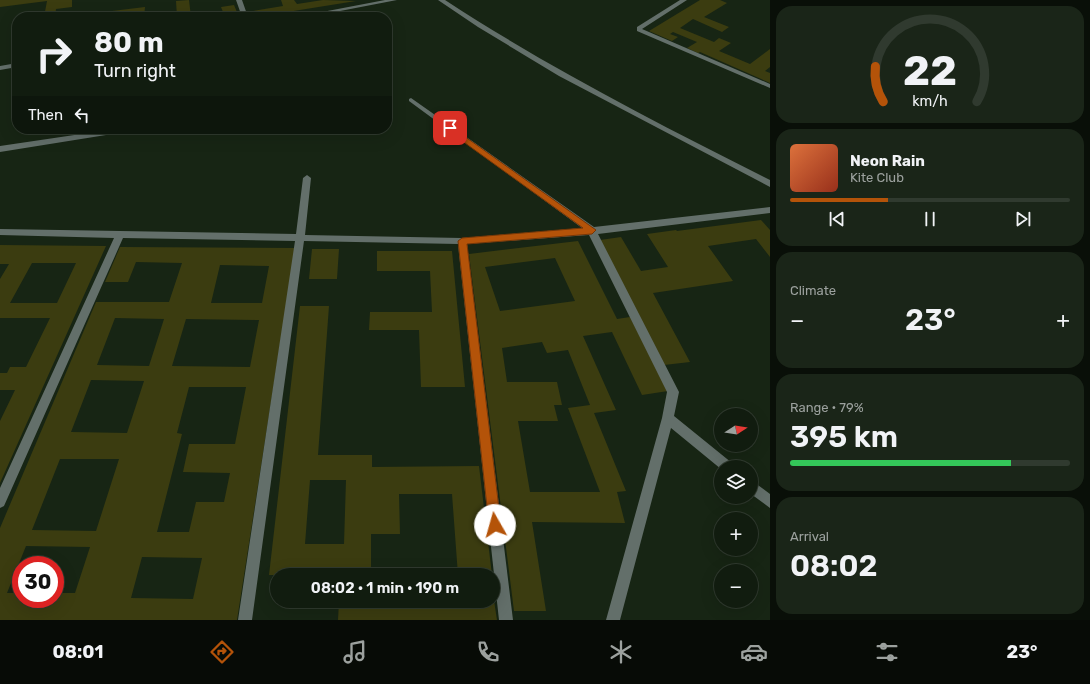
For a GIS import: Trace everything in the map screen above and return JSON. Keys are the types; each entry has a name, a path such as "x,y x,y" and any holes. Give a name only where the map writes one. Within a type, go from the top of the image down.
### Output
{"street":[{"path":"239,0 243,12"},
{"path":"328,12 394,0"},
{"path":"441,0 479,26 569,78 770,184"},
{"path":"684,0 638,28 639,30 770,86"},
{"path":"0,68 12,66"},
{"path":"411,100 592,230 672,392 668,418 613,620"},
{"path":"0,150 100,134"},
{"path":"245,620 300,238 307,178"},
{"path":"0,232 462,241 592,230 770,210"},
{"path":"0,502 120,235"},
{"path":"462,241 506,620"},
{"path":"668,418 719,460"},
{"path":"758,492 770,502"}],"building":[{"path":"0,0 72,0 72,7 56,9 56,12 45,12 47,1 0,7"},
{"path":"189,0 190,12 177,12 176,1"},
{"path":"281,0 294,0 297,4 323,0 356,1 287,12 253,11 283,6"},
{"path":"700,0 720,0 727,3 704,17 729,27 722,32 693,19 680,28 714,42 719,38 731,43 719,51 750,64 770,49 770,67 765,71 770,73 770,83 700,52 698,53 687,48 697,42 673,32 670,34 678,37 672,41 649,31"},
{"path":"234,5 237,12 223,12 221,7"},
{"path":"145,7 144,12 112,11"},
{"path":"761,220 770,230 770,257 756,239 708,246 733,281 653,293 690,362 664,365 600,240 621,237 641,271 668,267 647,234"},
{"path":"578,241 617,319 630,317 668,391 642,395 612,332 583,336 616,410 594,413 626,491 617,492 625,523 532,522 546,611 514,611 469,254","holes":["555,258 575,301 500,311 485,267","542,342 547,353 568,350 590,405 568,408 600,492 530,492 518,421 558,421 554,405 562,405 557,382 507,382 502,348"]},
{"path":"0,245 106,246 0,483 0,421 15,390 0,390 0,373 7,373 10,367 26,367 50,318 0,318 0,279 9,264 0,264","holes":["32,263 76,263 57,303 10,303"]},
{"path":"120,247 295,248 237,620 0,620 0,528 96,302 169,302 182,263 136,262 128,282 105,282","holes":["220,265 269,266 262,303 211,303","115,318 164,319 149,366 97,365","186,319 259,320 250,367 172,366","91,380 144,381 127,433 71,432","189,387 246,387 235,444 189,444 183,472 230,473 224,502 196,502 189,532 157,532 182,434 177,433","60,459 119,459 96,531 32,530","142,557 202,558 193,599 131,598"]},
{"path":"312,249 339,249 337,279 309,279"},
{"path":"377,251 452,251 465,387 421,387 419,330 369,330 370,312 432,312 430,271 377,271"},
{"path":"300,306 329,306 318,455 372,455 372,467 479,466 491,568 457,568 452,494 399,494 400,534 371,534 371,568 270,568 269,575","holes":["310,480 346,480 344,544 305,544"]},
{"path":"339,608 495,608 497,620 338,620"}],"route":[{"path":"450,128 592,230 462,241 495,525"}]}
